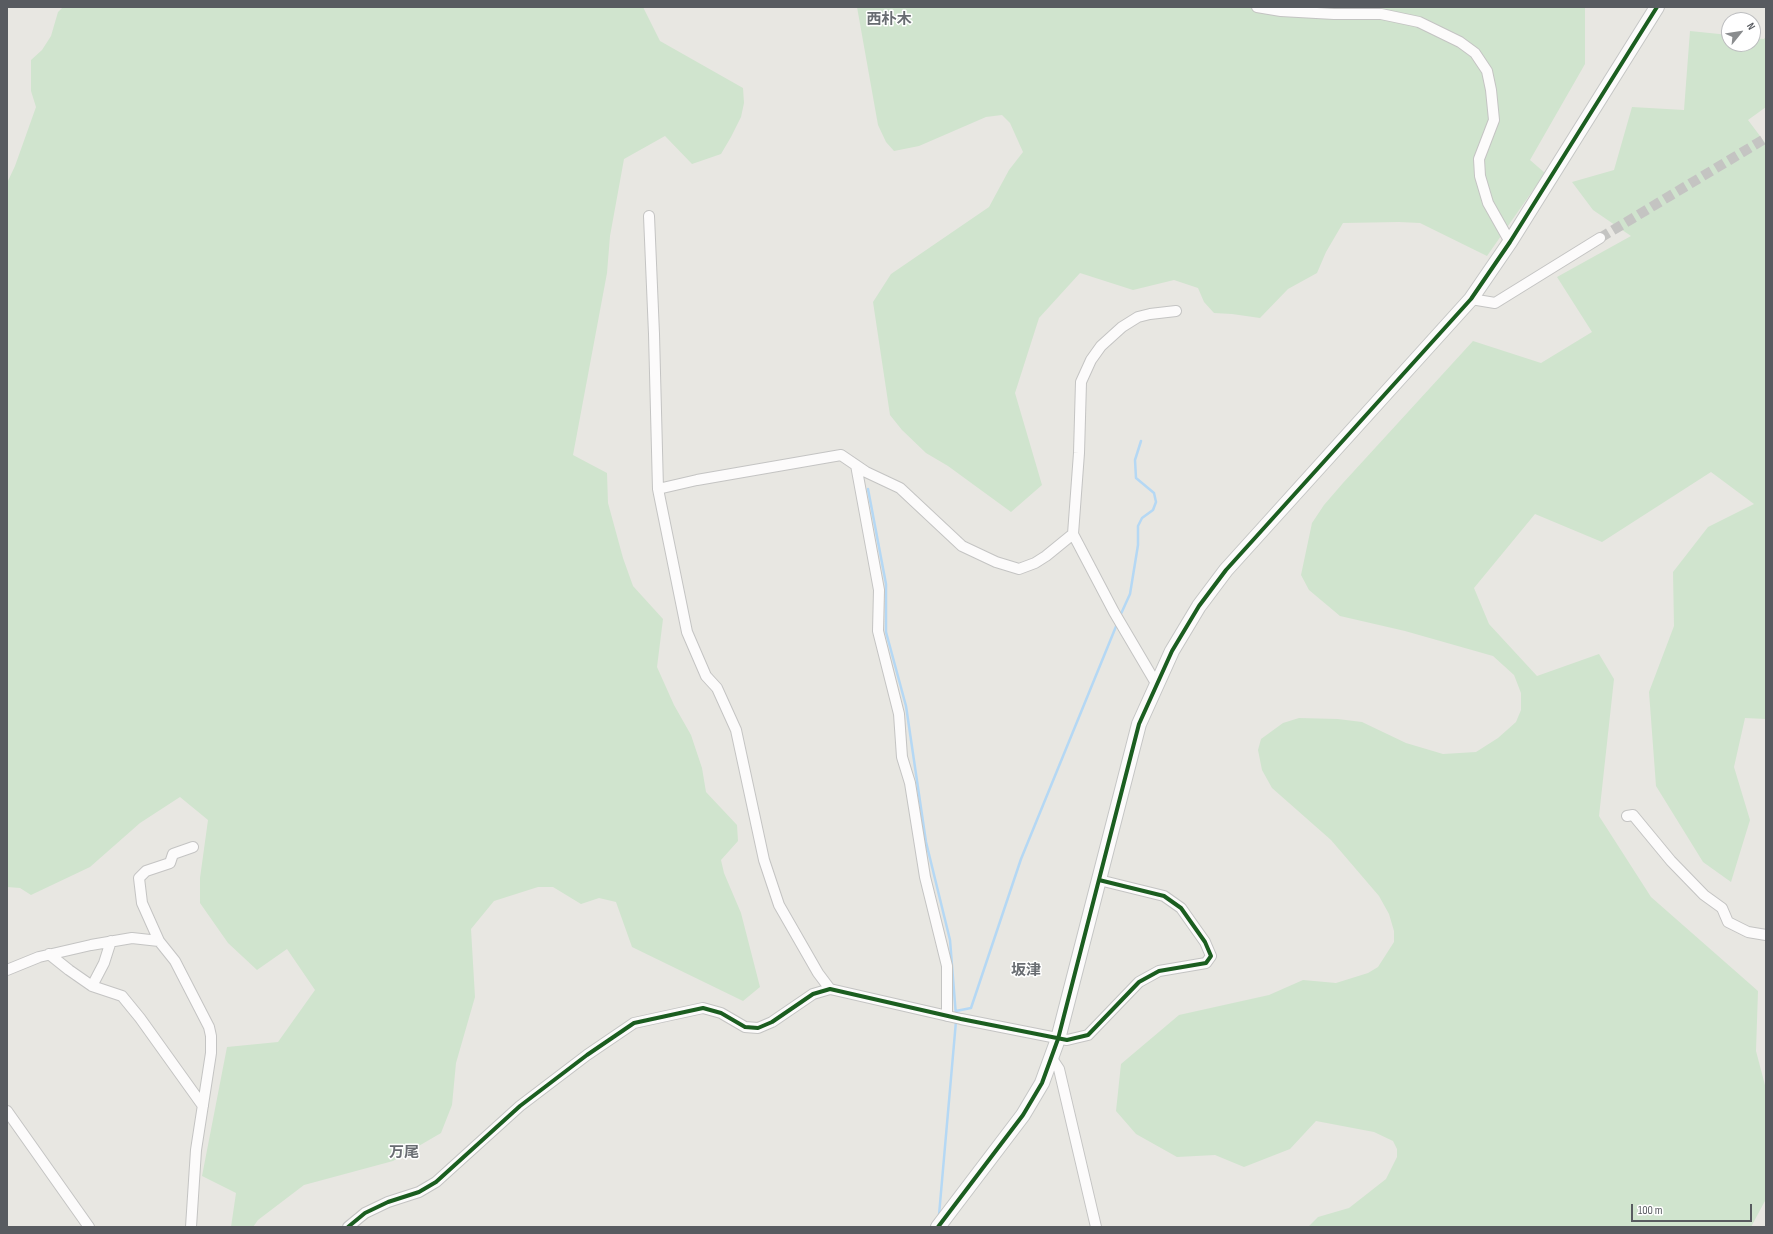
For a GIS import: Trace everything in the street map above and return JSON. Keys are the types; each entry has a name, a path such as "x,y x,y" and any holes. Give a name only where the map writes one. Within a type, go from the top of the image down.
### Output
{"street":[{"path":"1257,7 1296,12 1381,14 1419,22 1460,42 1475,53 1487,71 1491,90 1494,120 1479,159 1480,176 1488,203 1510,242"},
{"path":"941,1224 1023,1115 1042,1083 1058,1039 1139,724 1172,651 1199,606 1226,570 1471,299 1510,242 1657,7"},
{"path":"648,216 654,334 658,489 687,632 706,676 717,688 736,730 764,860 779,905 818,973 830,989"},
{"path":"1471,299 1495,302 1600,238"},
{"path":"1157,684 1120,623 1073,534 1079,454 1081,382 1091,360 1101,346 1122,327 1138,317 1176,311"},
{"path":"658,489 697,480 841,455 866,472 900,488 962,546 996,562 1019,569 1035,563 1046,556 1073,534"},
{"path":"856,465 879,590 878,631 899,714 902,757 910,783 925,877 947,966 949,1016"},
{"path":"1627,816 1633,815 1671,861 1704,895 1722,908 1728,922 1748,932 1766,935"},
{"path":"191,1227 196,1150 211,1053 209,1027 175,961 158,941 142,903 139,878 146,871 170,863 173,854 193,847"},
{"path":"348,1227 365,1213 388,1202 419,1192 436,1182 520,1106 587,1055 634,1023 703,1008 721,1013 745,1027 758,1028 772,1022 813,994 830,989 961,1019 1058,1039 1067,1040 1088,1035 1139,982 1159,971 1206,963 1211,956 1205,942 1181,908 1164,896 1098,880"},
{"path":"7,970 49,954 111,941 132,938 158,941"},
{"path":"92,986 104,962 111,941"},
{"path":"49,954 92,986 122,996 140,1018 203,1106"},
{"path":"1051,1057 1060,1069 1096,1227"},
{"path":"7,1111 88,1227"}],"green space":[{"path":"63,7 643,7 660,41 743,88 744,103 741,117 721,154 692,164 665,136 624,159 610,236 607,273 573,455 607,473 608,503 623,558 633,586 663,619 657,667 674,705 691,735 702,768 706,792 737,825 738,841 721,860 724,873 741,913 760,987 743,1001 632,947 616,902 599,898 581,904 553,887 538,887 494,901 471,929 475,997 456,1063 452,1105 441,1133 393,1161 304,1185 258,1220 253,1227 231,1227 236,1193 202,1176 227,1047 278,1042 315,990 287,949 257,970 228,943 200,903 200,878 208,820 180,797 140,823 90,867 31,895 20,888 7,887 7,183 15,166 36,107 31,91 31,60 42,50 51,36 58,12"},
{"path":"857,7 1585,7 1585,64 1530,160 1545,173 1487,256 1420,223 1343,223 1326,252 1317,273 1288,289 1260,318 1214,313 1204,302 1198,288 1174,280 1133,290 1080,273 1039,318 1015,393 1042,485 1011,512 948,466 926,453 902,430 890,415 873,302 891,274 989,207 1009,170 1023,152 1010,123 1002,115 986,117 919,146 894,151 886,142 878,125"},
{"path":"1690,31 1721,34 1721,52 1761,52 1761,39 1764,39 1766,36 1766,107 1748,120 1766,144 1766,719 1745,718 1734,767 1750,820 1731,882 1703,862 1656,786 1649,692 1674,626 1673,572 1708,527 1754,504 1711,472 1602,542 1535,514 1474,588 1489,624 1537,676 1599,654 1614,679 1599,816 1651,897 1758,991 1756,1051 1766,1089 1766,1199 1751,1227 1308,1227 1318,1217 1349,1208 1386,1179 1397,1157 1397,1149 1393,1141 1374,1132 1316,1121 1290,1149 1244,1167 1215,1155 1177,1157 1136,1134 1116,1111 1121,1064 1179,1015 1269,995 1303,980 1336,983 1368,973 1378,967 1394,942 1394,931 1389,914 1379,896 1331,840 1272,788 1262,770 1258,750 1261,739 1283,723 1299,718 1338,719 1362,722 1406,743 1443,754 1476,752 1498,738 1516,722 1521,710 1521,693 1514,675 1493,656 1405,631 1340,616 1309,590 1301,575 1312,523 1324,505 1343,483 1473,341 1541,363 1592,332 1557,277 1631,236 1593,210 1572,182 1614,170 1632,107 1684,110"}],"waterway":[{"path":"1120,616 1130,594 1138,545 1138,526 1142,518 1153,510 1156,502 1154,493 1136,478 1135,460 1141,441"},
{"path":"868,489 886,584 886,632 906,706 926,842 950,940 956,1016"},
{"path":"956,1011 971,1008 1021,859 1117,624"},
{"path":"939,1215 956,1021"}],"tunnel":[{"path":"1600,238 1766,138"}],"cycle path":[{"path":"938,1227 1023,1115 1042,1083 1058,1039 1139,724 1172,651 1199,606 1226,570 1471,299 1510,242 1657,7"},
{"path":"348,1227 365,1213 388,1202 419,1192 436,1182 520,1106 587,1055 634,1023 703,1008 721,1013 745,1027 758,1028 772,1022 813,994 830,989 961,1019 1067,1040 1088,1035 1139,982 1159,971 1206,963 1211,956 1205,942 1181,908 1164,896 1099,880"}],"district":[{"name":"西朴木","path":"889,20"},
{"name":"坂津","path":"1026,971"},
{"name":"万尾","path":"404,1153"}]}
